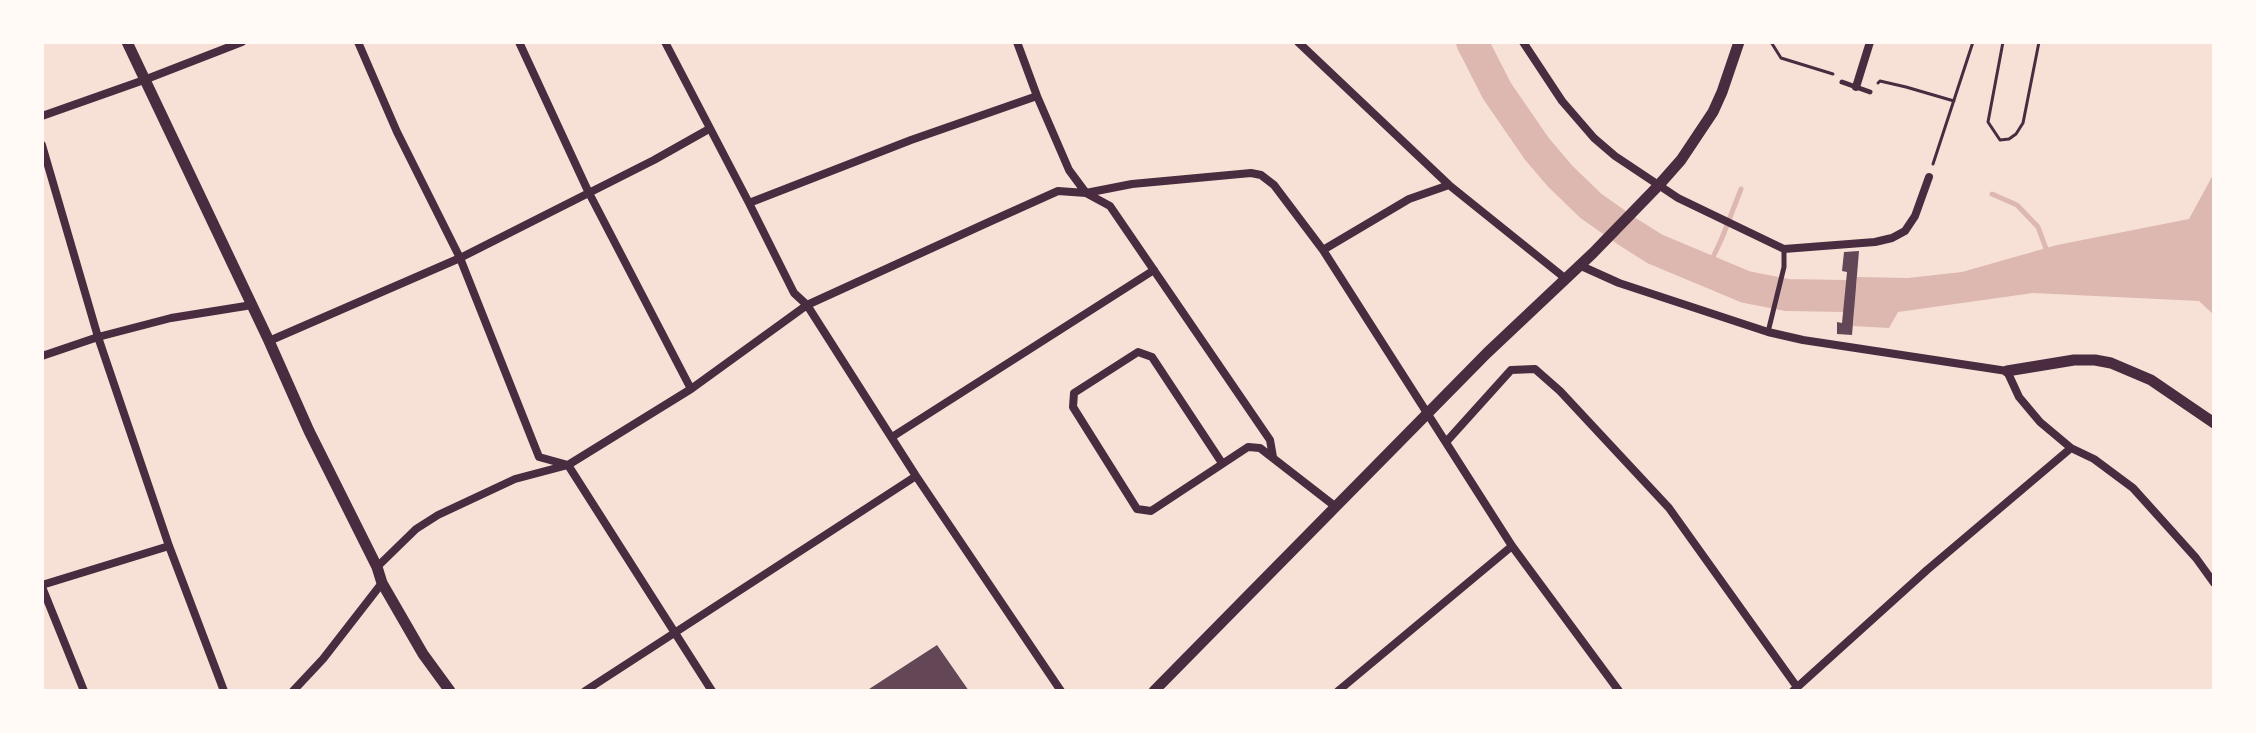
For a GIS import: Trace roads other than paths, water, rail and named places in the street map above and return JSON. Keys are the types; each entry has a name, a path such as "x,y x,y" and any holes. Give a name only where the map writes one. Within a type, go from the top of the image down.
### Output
{"street":[{"path":"127,42 382,583 423,654 450,691"},
{"path":"42,116 242,42"},
{"path":"358,42 397,132 460,258 539,457 568,465 712,691"},
{"path":"519,42 588,191 691,389"},
{"path":"665,42 794,293 807,305 916,476 1061,691"},
{"path":"1017,42 1069,170 1086,193 1110,206 1270,440 1273,458"},
{"path":"1298,42 1449,185 1566,279"},
{"path":"1523,42 1553,89 1586,130 1654,191 1784,249 1892,238 1905,231 1915,216 1929,177"},
{"path":"1154,691 1428,413 1654,191 1681,160 1713,112 1739,42"},
{"path":"1856,87 1870,42"},
{"path":"749,203 911,140 1037,96"},
{"path":"269,341 460,258 709,129"},
{"path":"42,145 98,337 169,546 224,691"},
{"path":"377,567 416,529 438,515 515,479 568,465 691,389 807,305 1058,191 1086,193 1132,184 1239,173 1261,175 1281,192 1323,250 1512,546 1619,691"},
{"path":"1323,250 1409,199 1449,185"},
{"path":"1579,265 1619,283 1768,332 1803,340 2007,371 2074,360 2111,363 2151,380 2214,423"},
{"path":"892,437 1154,270"},
{"path":"42,356 98,337 171,318 252,305"},
{"path":"1222,463 1152,357 1138,352 1074,393 1073,407 1137,509 1151,511 1248,447 1260,448 1336,507"},
{"path":"1447,441 1511,370 1535,369 1560,391 1669,508 1795,689 1961,540 2071,448"},
{"path":"2007,371 2019,397 2040,422 2071,448 2094,459 2133,488 2196,558 2214,583"},
{"path":"585,691 916,476"},
{"path":"84,691 42,586 169,546"},
{"path":"1338,691 1512,546"},
{"path":"293,691 323,659 382,583"}],"lane":[{"path":"1842,82 1870,92"},
{"path":"1768,332 1784,267 1784,249"}],"waterway":[{"path":"1472,42 1497,91 1537,149 1591,206 1628,232 1655,249 1746,287 1787,295 1844,296"},
{"path":"1707,270 1741,189"},
{"path":"1992,194 2017,205 2038,227 2048,254"}]}
